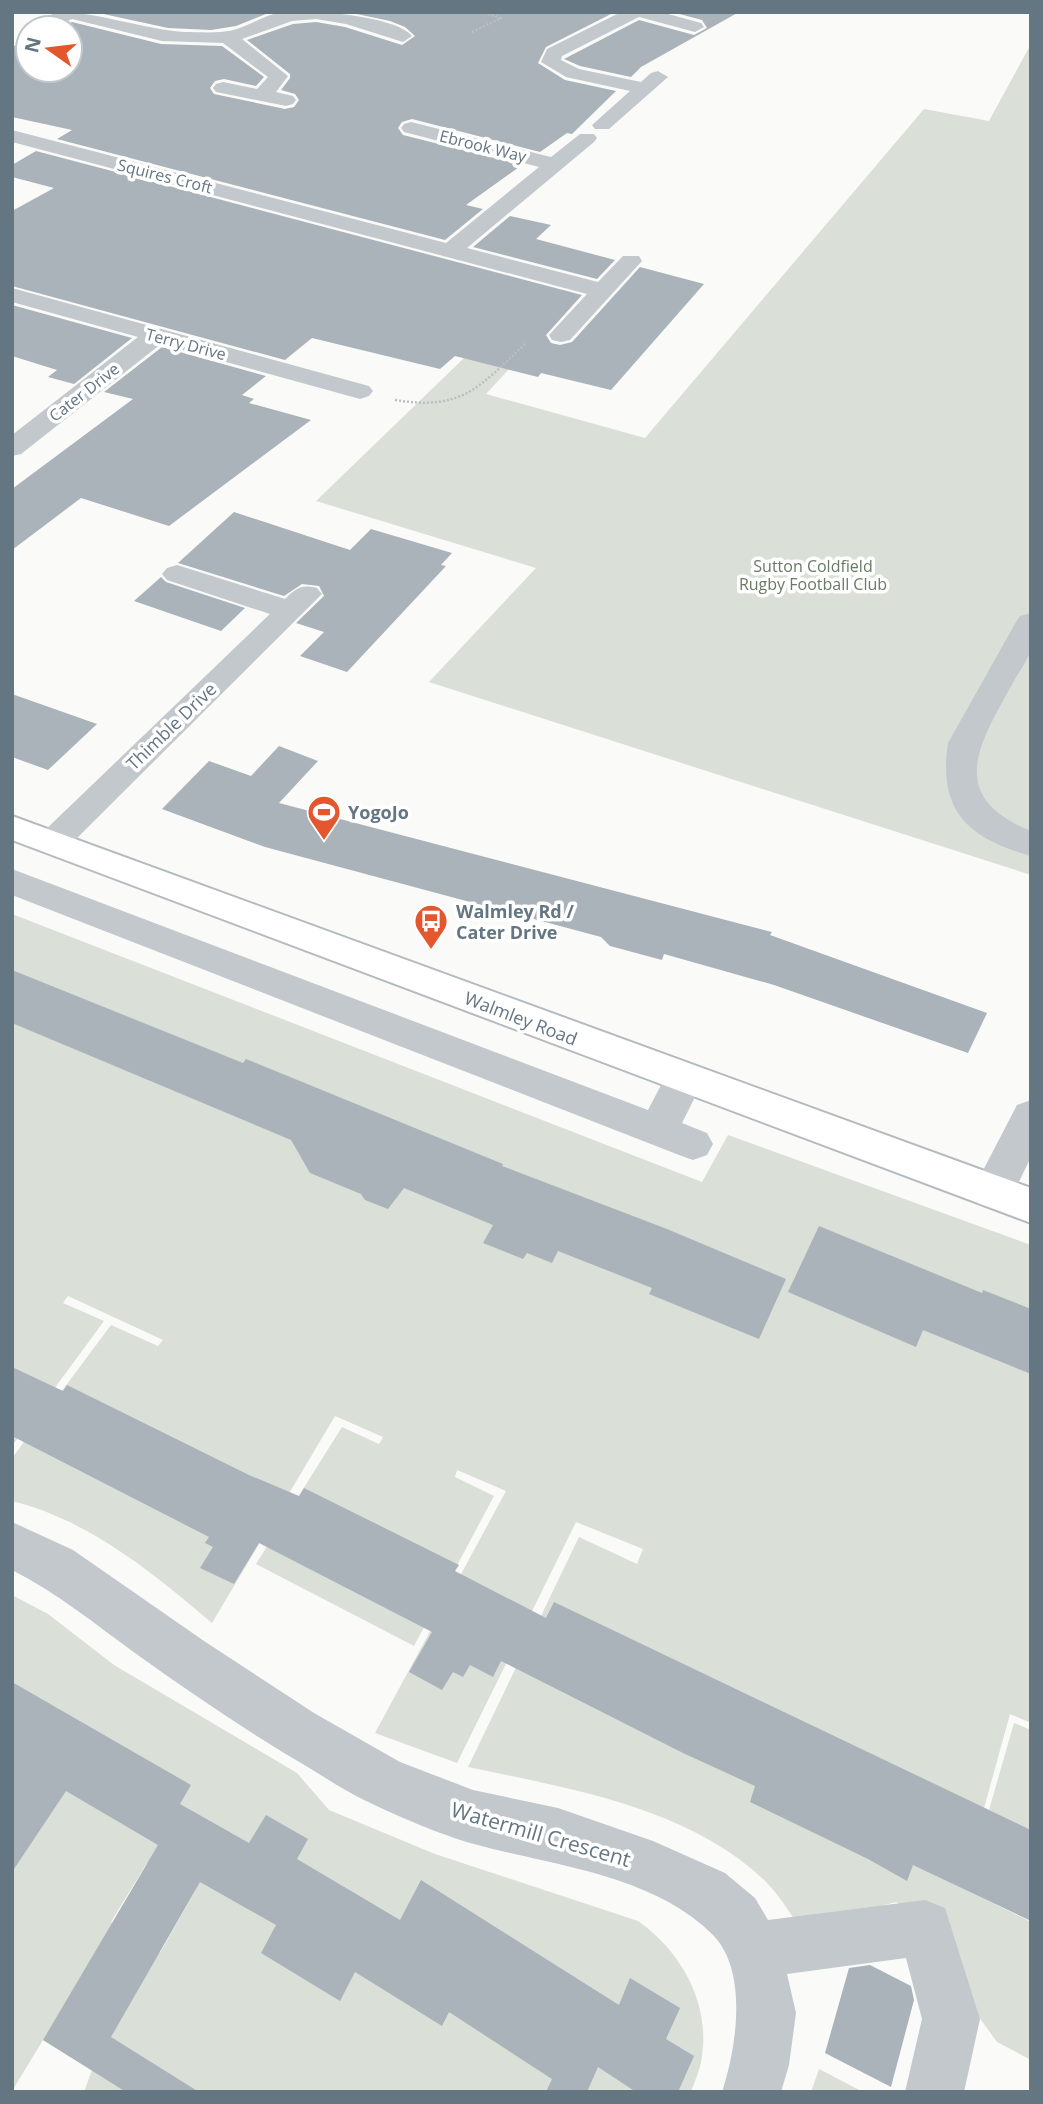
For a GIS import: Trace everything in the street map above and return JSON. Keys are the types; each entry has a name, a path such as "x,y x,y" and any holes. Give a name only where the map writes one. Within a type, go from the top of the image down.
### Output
{"main road":[{"name":"Walmley Road","path":"12,827 1031,1206"}],"street":[{"path":"638,12 695,27"},
{"name":"Ebrook Way","path":"451,250 651,82 573,73 551,62 555,53 638,12"},
{"path":"70,13 149,35 227,37 298,15 317,15 378,27 403,36"},
{"path":"378,27 404,15"},
{"path":"227,37 278,76 262,95"},
{"path":"223,88 288,100"},
{"name":"Ebrook Way","path":"436,112 405,131 554,164"},
{"name":"Squires Croft","path":"12,136 603,291"},
{"path":"318,215 338,202"},
{"path":"561,335 631,261"},
{"name":"Terry Drive","path":"12,295 360,391"},
{"name":"Cater Drive","path":"12,448 155,336"},
{"name":"Thimble Drive","path":"53,842 298,602 177,574"},
{"path":"1031,622 964,743 960,765 964,794 979,819 997,831 1031,844"},
{"path":"12,881 675,1137 684,1079"},
{"path":"993,1192 1031,1116"},
{"name":"Watermill Crescent","path":"12,1545 56,1567 186,1659 296,1731 384,1782 474,1817 558,1835 634,1860 706,1892 735,1917 754,1950 767,2013 760,2065 751,2092"},
{"path":"754,1950 925,1928 951,2019 934,2092"}],"path":[{"path":"472,32 501,18 482,12"},
{"path":"360,391 398,401 440,405 465,398 527,343 549,345 561,335"}],"green space":[{"name":"Sutton Coldfield Rugby Football Club","path":"1031,44 1031,875 429,682 536,568 316,501 492,331 535,341 486,394 645,438 924,109 989,121"},
{"path":"12,914 702,1182 728,1135 1031,1245 1031,1723 1010,1714 962,1888 1031,1922 1031,2060 997,2042 976,2013 949,1930 896,1902 800,1927 764,1880 734,1855 700,1834 625,1804 468,1767 579,1537 637,1564 643,1549 576,1522 457,1763 375,1733 506,1491 457,1470 455,1477 494,1496 414,1646 256,1564 342,1427 379,1444 383,1437 335,1416 212,1623 119,1550 67,1521 12,1501 12,1458 111,1325 158,1346 163,1340 68,1296 63,1303 104,1321 12,1446"},
{"path":"12,1595 48,1614 114,1665 297,1773 329,1810 435,1854 638,1921 667,1947 689,1980 697,1998 703,2036 702,2056 691,2092 84,2092 92,2070 43,2040 12,2091","holes":["147,1863 195,1891 160,1953 111,1922"]},
{"path":"1014,1723 1031,1730 1031,1830 989,1810"},
{"path":"819,2069 863,2092 811,2092"}],"building":[{"path":"94,12 271,12 236,26 211,30 168,28"},
{"path":"347,12 615,12 546,47 538,63 565,80 616,91 572,134 567,133 540,152 412,119 402,122 398,128 403,135 522,165 466,205 483,209 445,240 57,139 72,130 12,117 12,47 14,46 14,84 84,84 84,25 161,44 222,46 264,77 256,86 224,79 215,81 210,88 214,94 285,109 294,107 299,100 295,94 281,90 290,74 247,40 293,24 316,22 345,27 402,45 415,36 405,27"},
{"path":"672,12 739,12 641,67 631,77 580,66 564,59 639,20 694,35 707,28 702,20"},
{"path":"36,151 582,295 546,335 551,343 560,345 572,342 640,267 704,284 611,390 541,373 538,377 455,356 440,369 312,338 285,360 12,286 12,211 54,188 12,177 12,165"},
{"path":"510,216 551,225 536,239 615,260 597,279 473,247"},
{"path":"12,305 132,338 74,384 48,377 57,370 12,356"},
{"path":"162,347 266,376 242,395 254,399 249,403 311,420 169,526 81,498 12,550 12,489 133,399 104,392"},
{"path":"234,512 350,550 371,529 452,553 441,565 446,566 347,672 300,656 324,632 296,623 324,596 319,586 302,584 284,596 178,563"},
{"path":"161,577 166,582 245,608 221,631 134,601"},
{"path":"12,694 97,724 48,770 12,757"},
{"path":"279,746 318,761 279,803 772,932 770,935 987,1013 968,1053 774,985 664,954 662,960 610,946 601,937 265,847 162,809 209,761 251,776"},
{"path":"12,970 243,1063 246,1059 503,1164 502,1166 667,1229 786,1279 759,1339 649,1294 652,1288 558,1251 552,1263 527,1253 523,1259 483,1243 493,1225 404,1188 388,1209 365,1200 361,1194 310,1173 291,1140 12,1023"},
{"path":"819,1226 982,1293 983,1290 1031,1309 1031,1374 923,1330 916,1347 788,1292"},
{"path":"12,1367 63,1391 67,1385 249,1475 299,1496 304,1488 459,1565 455,1571 546,1618 554,1602 1031,1830 1031,1921 913,1865 907,1881 868,1859 750,1802 755,1786 683,1753 501,1661 493,1677 470,1665 463,1677 453,1672 442,1690 409,1672 432,1632 259,1543 234,1584 200,1568 213,1547 205,1543 209,1537 12,1436"},
{"path":"12,1682 191,1785 180,1804 249,1843 266,1815 308,1839 297,1859 400,1920 421,1880 619,2005 630,1978 680,2008 666,2039 694,2056 678,2092 636,2092 598,2067 587,2092 546,2092 552,2079 449,2012 442,2026 355,1972 340,2001 261,1953 276,1925 200,1882 111,2037 199,2092 126,2092 43,2040 158,1845 66,1791 12,1872"},
{"path":"870,1965 911,1986 914,2000 891,2087 825,2053 849,1968"}],"place":[{"name":"YogoJo","path":"324,842"},
{"name":"Walmley Rd / Cater Drive","path":"431,951"}]}
